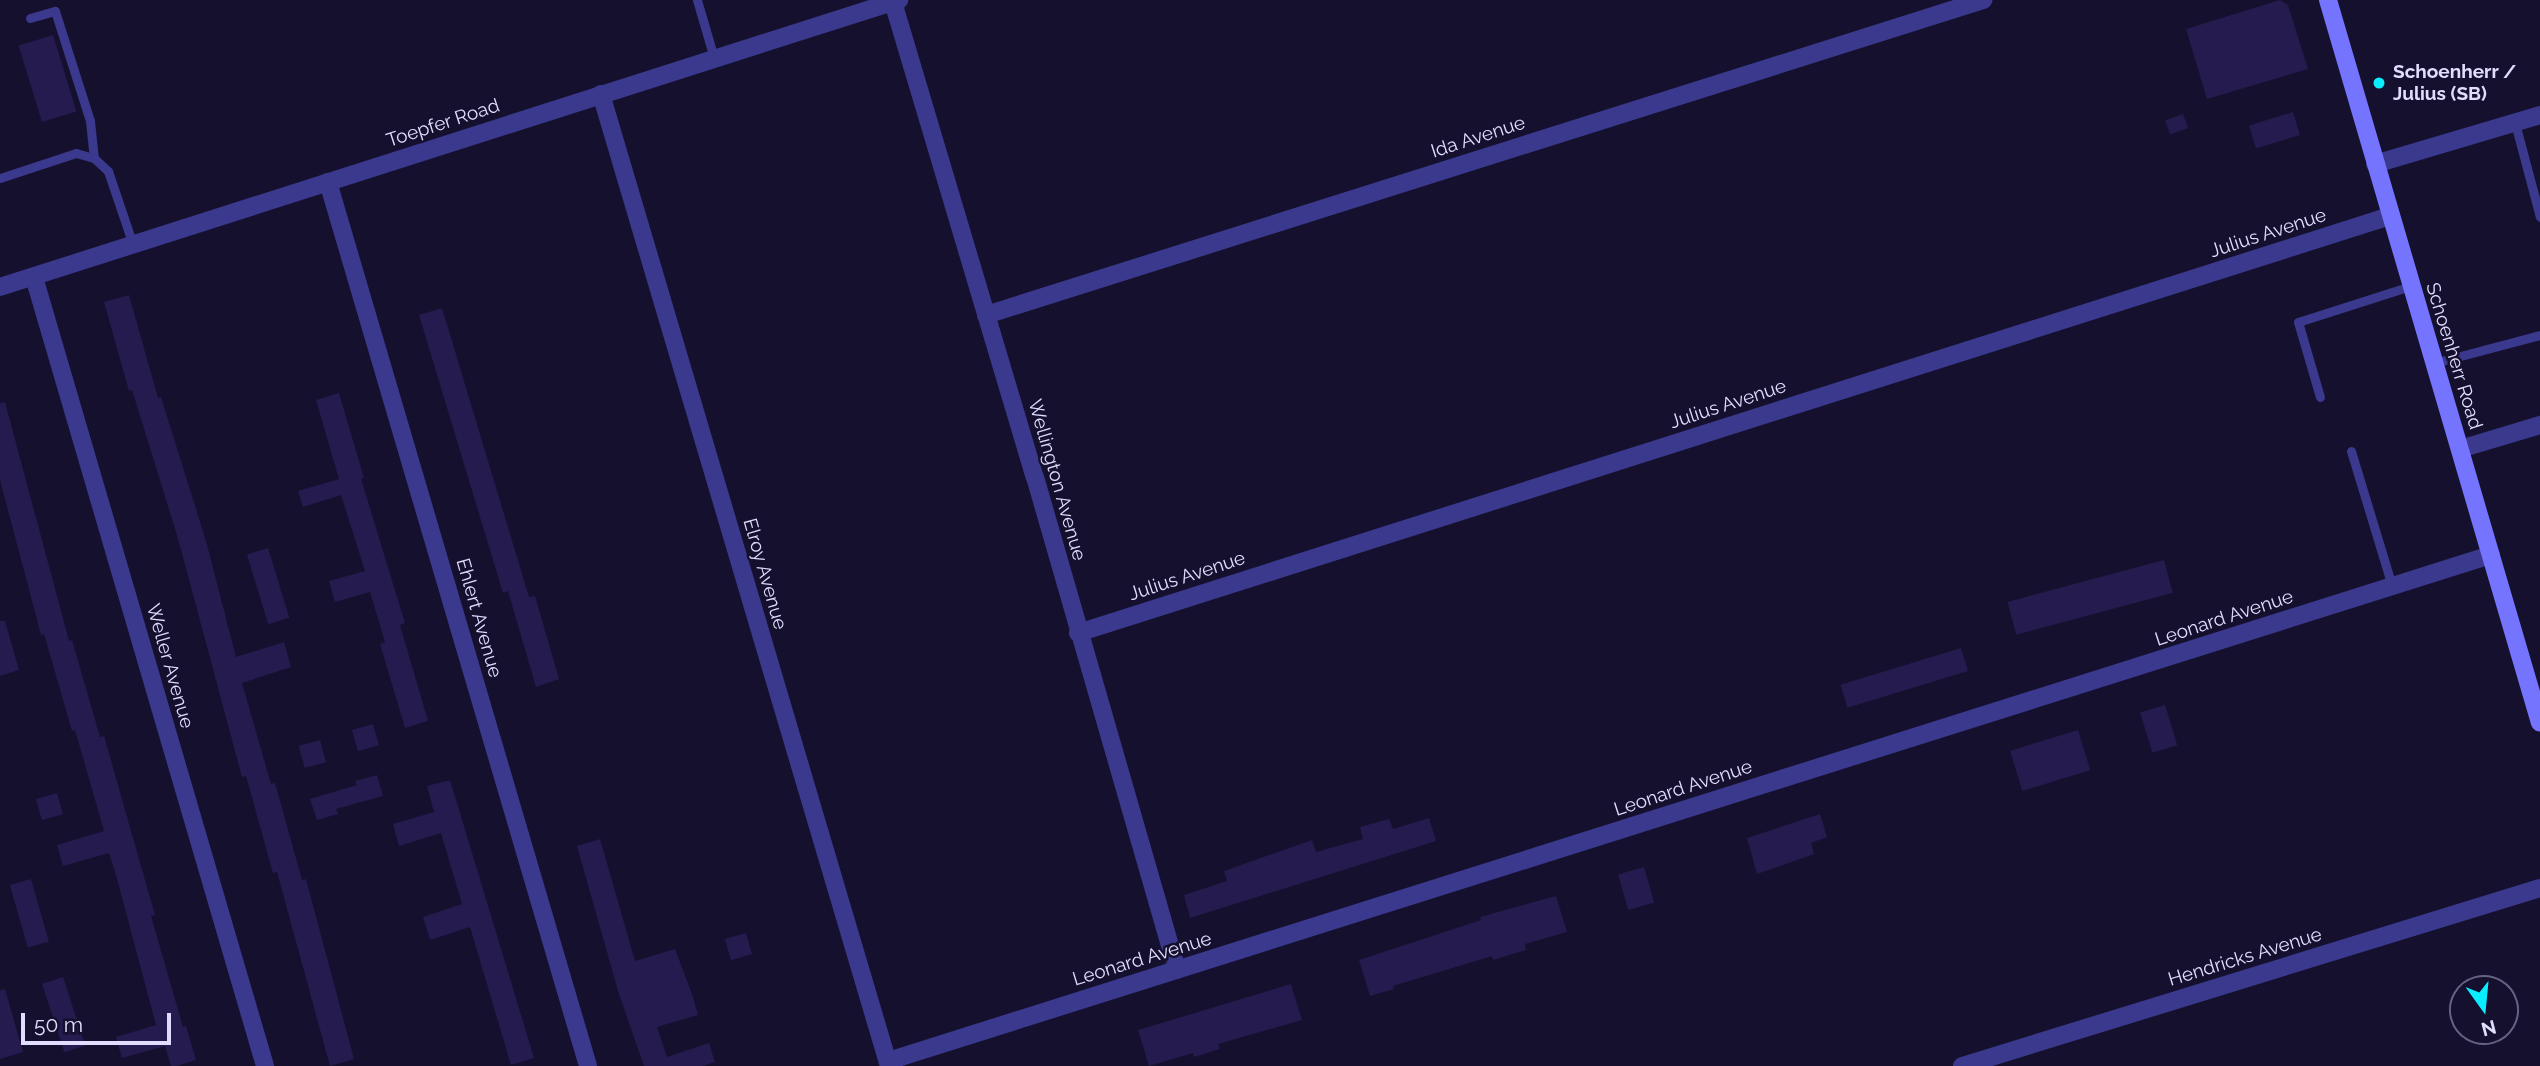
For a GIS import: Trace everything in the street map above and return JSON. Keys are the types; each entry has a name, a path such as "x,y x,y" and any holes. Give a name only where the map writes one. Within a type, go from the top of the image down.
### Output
{"main road":[{"name":"Schoenherr Road","path":"2328,0 2540,723"}],"street":[{"name":"Ida Avenue","path":"986,315 1983,0"},
{"name":"Toepfer Road","path":"0,287 896,1"},
{"name":"Wellington Avenue","path":"896,1 1177,970"},
{"name":"Elroy Avenue","path":"601,94 888,1063"},
{"path":"2375,164 2540,115"},
{"name":"Ehlert Avenue","path":"328,182 588,1066"},
{"name":"Julius Avenue","path":"1078,632 2390,216"},
{"name":"Weller Avenue","path":"34,277 265,1066"},
{"path":"2460,449 2540,425"},
{"name":"Leonard Avenue","path":"888,1063 2491,555"},
{"name":"Hendricks Avenue","path":"1962,1066 2008,1059 2540,888"}],"lane":[{"path":"697,0 714,58"},
{"path":"30,18 55,11 90,121 94,158"},
{"path":"2515,122 2540,217"},
{"path":"0,178 76,153 94,158 108,171 133,245"},
{"path":"2320,397 2298,322 2411,286"},
{"path":"2434,363 2540,335"},
{"path":"2351,451 2392,586"}],"building":[{"path":"2280,0 2288,5 2308,69 2207,99 2186,29"},
{"path":"53,35 76,112 42,122 19,46"},
{"path":"2293,112 2300,135 2256,148 2249,125"},
{"path":"2183,114 2188,128 2170,135 2165,120"},
{"path":"129,295 158,398 161,397 206,541 236,657 284,642 291,667 242,683 271,784 275,783 302,880 306,879 354,1059 330,1066 277,872 273,873 246,776 242,777 177,535 132,390 129,391 104,302"},
{"path":"442,308 529,597 535,596 559,679 536,687 508,591 503,593 419,315"},
{"path":"339,393 364,478 361,479 405,623 400,625 428,721 405,728 380,644 385,642 370,592 335,602 329,581 365,571 341,495 303,507 298,491 339,479 316,400"},
{"path":"5,402 69,641 72,640 100,737 104,736 155,915 151,916 183,1027 186,1026 196,1060 177,1066 171,1066 165,1046 122,1058 116,1037 156,1025 116,875 109,853 63,866 57,845 104,831 75,730 72,731 44,634 41,635 0,480 0,403"},
{"path":"268,548 289,618 268,624 247,554"},
{"path":"2164,560 2173,593 2016,635 2008,602"},
{"path":"0,621 5,621 19,670 0,676"},
{"path":"1961,648 1968,671 1848,708 1841,685"},
{"path":"2165,705 2177,745 2152,753 2140,713"},
{"path":"373,724 379,745 358,751 352,730"},
{"path":"2078,730 2090,770 2022,791 2010,751"},
{"path":"320,740 326,762 305,768 299,746"},
{"path":"377,775 383,796 336,809 338,814 317,820 310,799 357,785 355,781"},
{"path":"450,780 534,1058 511,1065 470,927 430,940 423,917 462,904 441,833 399,846 393,824 434,812 427,786"},
{"path":"57,793 63,814 42,820 36,799"},
{"path":"1820,814 1827,837 1811,843 1814,854 1757,874 1747,838"},
{"path":"1429,818 1436,841 1190,918 1184,895 1227,881 1224,871 1312,840 1316,852 1363,839 1360,827 1389,819 1393,829"},
{"path":"600,839 635,961 675,949 692,994 698,1015 657,1027 667,1057 709,1043 715,1062 703,1066 644,1066 618,991 577,846"},
{"path":"1644,867 1654,903 1628,910 1618,874"},
{"path":"31,879 49,941 28,948 10,885"},
{"path":"1556,896 1567,932 1525,944 1526,950 1493,960 1492,956 1393,986 1394,989 1370,996 1359,960 1481,920 1480,917"},
{"path":"746,933 752,954 731,960 725,939"},
{"path":"63,977 85,1045 64,1052 42,984"},
{"path":"1291,984 1302,1020 1218,1044 1220,1049 1194,1057 1193,1053 1149,1066 1138,1030"},
{"path":"5,989 23,1052 0,1059 0,990"}],"place":[{"name":"Schoenherr / Julius (SB)","path":"2379,83"}]}
